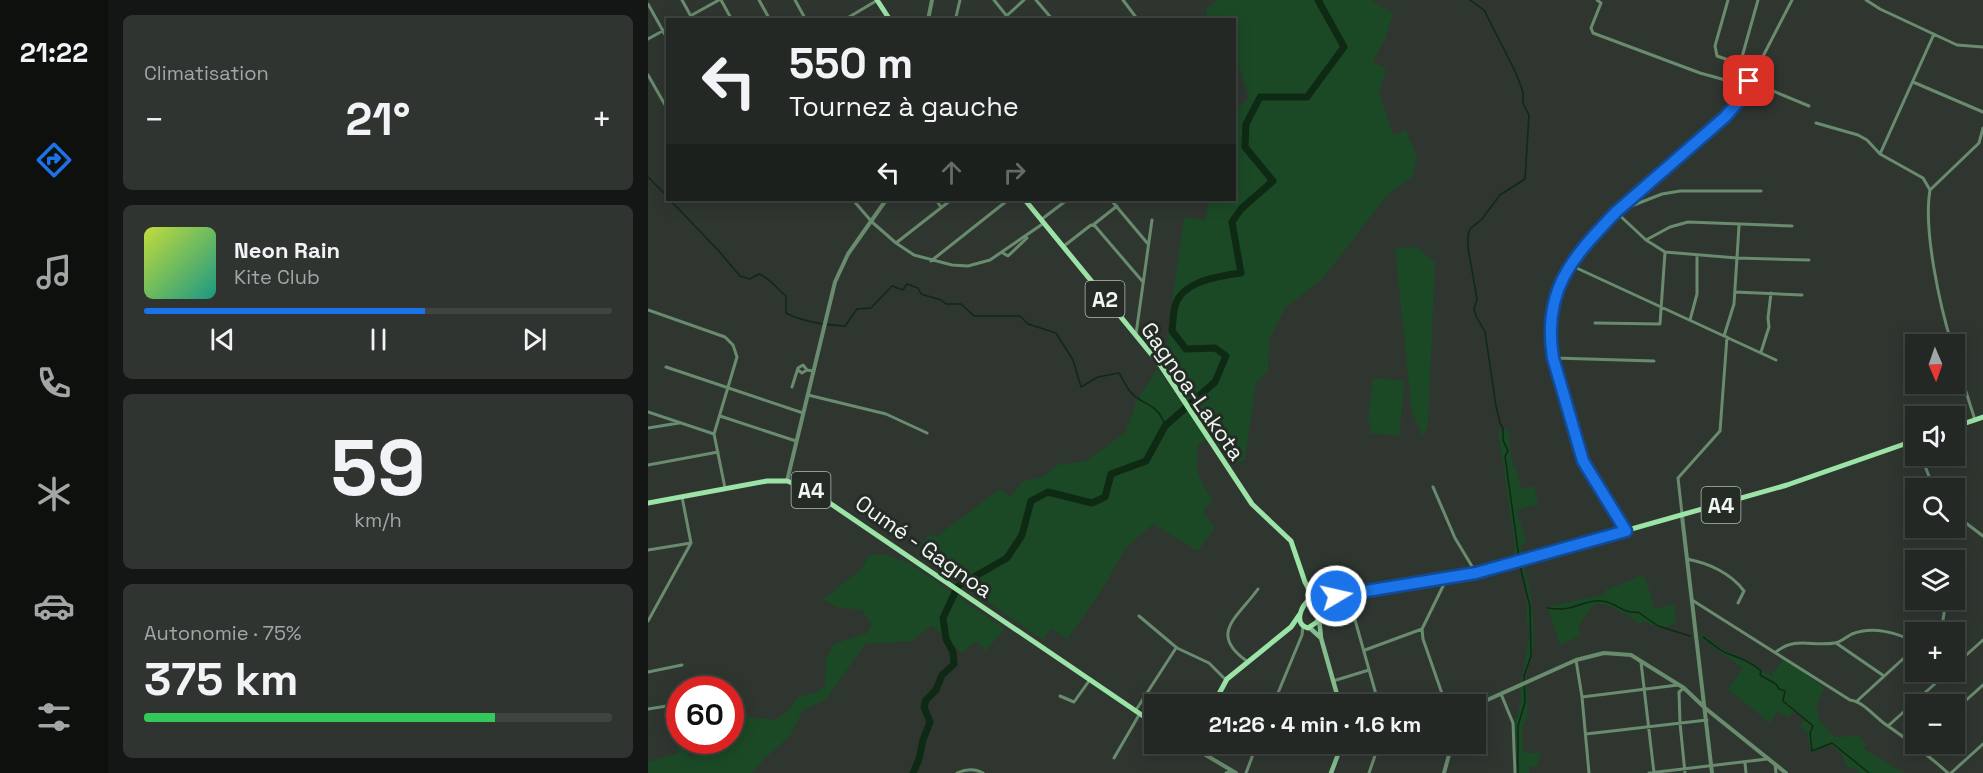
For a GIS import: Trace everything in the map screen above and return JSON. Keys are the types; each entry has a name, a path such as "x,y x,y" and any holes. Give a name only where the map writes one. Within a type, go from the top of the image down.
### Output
{"main road":[{"path":"877,0 889,18"},
{"name":"Gagnoa-Lakota","path":"1026,201 1161,366 1252,504 1291,541 1305,592 1301,611"},
{"path":"1965,423 1983,417"},
{"name":"A4","path":"1316,599 1476,573 1796,482 1905,444"},
{"name":"Oumé - Gagnoa","path":"648,502 760,482 787,481 797,484 822,496 1144,717"},
{"name":"Gagnoa-Lakota","path":"1302,576 1316,599"},
{"path":"1336,596 1322,611 1319,618 1321,638 1337,694"},
{"path":"1220,694 1226,681 1291,627 1308,600 1316,599 1322,611"},
{"path":"1301,611 1300,621 1321,638"},
{"path":"1291,627 1307,627 1319,618"},
{"path":"1331,773 1338,755"}],"street":[{"path":"682,0 692,17 720,0 731,18"},
{"path":"759,0 769,18"},
{"path":"801,0 796,1 805,18"},
{"path":"847,18 877,0"},
{"path":"928,18 932,0"},
{"path":"954,18 960,0"},
{"path":"994,0 1009,17 1024,0"},
{"path":"1036,0 1051,18"},
{"path":"1123,0 1136,18"},
{"path":"1598,0 1602,2 1591,28 1593,33 1700,73 1747,86"},
{"path":"1728,0 1715,46 1717,56 1740,64 1749,81 1809,106"},
{"path":"1740,64 1758,0"},
{"path":"1626,531 1583,461 1553,358 1552,308 1562,278 1570,265 1616,212 1725,117 1740,100 1792,0"},
{"path":"1866,0 1880,9 1957,45 1983,47"},
{"path":"648,4 666,37"},
{"path":"648,39 666,29"},
{"path":"1880,154 1934,34"},
{"path":"648,75 666,106"},
{"path":"1913,82 1983,112"},
{"path":"1816,123 1858,135 1867,140 1880,154 1921,176 1930,190"},
{"path":"1948,334 1943,318 1931,248 1928,201 1930,190 1981,142 1983,128"},
{"path":"1616,212 1662,194 1680,190 1761,191"},
{"path":"854,201 872,222 914,255 931,261 968,266 990,260 1003,253 1005,249 1027,236 1066,201"},
{"path":"787,481 835,282 848,254 885,201"},
{"path":"937,201 941,207"},
{"path":"896,243 950,201"},
{"path":"931,261 1007,201"},
{"path":"1112,201 1148,244"},
{"path":"1063,247 1117,207"},
{"path":"1616,212 1646,240 1665,252 1737,258 1809,260"},
{"path":"1136,336 1152,220"},
{"path":"1646,240 1670,227 1688,222 1792,226"},
{"path":"1093,225 1143,282"},
{"path":"1713,773 1678,478 1720,430 1725,337 1732,314 1735,292 1739,225"},
{"path":"1595,323 1660,324 1665,252"},
{"path":"1690,320 1697,294 1698,255"},
{"path":"1570,265 1776,360"},
{"path":"1735,292 1802,294"},
{"path":"1761,352 1769,327 1771,293"},
{"path":"648,310 725,337 733,345 737,357 714,434 725,488"},
{"path":"1553,358 1654,361"},
{"path":"666,367 803,413"},
{"path":"792,387 798,368 801,372 813,371"},
{"path":"1965,389 1975,420"},
{"path":"808,395 886,414 927,433"},
{"path":"648,412 714,434"},
{"path":"720,416 796,441"},
{"path":"648,428 680,422"},
{"path":"648,465 718,453"},
{"path":"1433,487 1455,538 1476,573"},
{"path":"648,621 691,543 682,497"},
{"path":"1965,522 1983,536"},
{"path":"648,550 691,543"},
{"path":"1687,559 1719,571 1741,586 1744,591 1738,603"},
{"path":"1442,694 1423,639 1422,628 1447,578"},
{"path":"1248,662 1234,652 1227,638 1237,612 1258,590"},
{"path":"1347,593 1376,694"},
{"path":"1692,600 1850,700 1857,701 1905,737"},
{"path":"1139,616 1177,648 1209,663 1226,681"},
{"path":"1278,694 1307,627"},
{"path":"1364,650 1422,628"},
{"path":"1776,652 1785,645 1793,643 1836,643 1854,633 1880,631 1892,633 1905,640"},
{"path":"1965,656 1983,640"},
{"path":"1836,643 1884,676"},
{"path":"1114,758 1137,713 1177,648"},
{"path":"1486,701 1576,660 1604,653 1631,655 1682,686 1705,708 1786,773"},
{"path":"1857,701 1905,656"},
{"path":"1576,660 1589,773"},
{"path":"1641,660 1652,773 1685,771 1767,759"},
{"path":"648,672 682,665"},
{"path":"1333,681 1369,670"},
{"path":"1059,696 1074,702 1089,681"},
{"path":"1888,726 1937,682"},
{"path":"1965,701 1983,685"},
{"path":"1582,697 1682,686"},
{"path":"1682,686 1679,692 1680,723 1685,771"},
{"path":"1979,689 1983,693"},
{"path":"1501,694 1513,723 1515,773"},
{"path":"648,710 666,707"},
{"path":"1586,734 1707,720"},
{"path":"1928,754 1949,773 1981,746 1983,751"},
{"path":"1207,754 1234,772"},
{"path":"1246,773 1253,754"},
{"path":"1369,773 1376,754"},
{"path":"1443,773 1449,754"},
{"path":"1745,762 1746,773"},
{"path":"1775,764 1776,773"},
{"path":"957,773 966,769 983,773"},
{"path":"1226,773 1234,772"}],"green space":[{"path":"1219,0 1371,0 1393,13 1386,37 1373,62 1386,69 1379,93 1393,135 1406,130 1417,157 1412,177 1387,195 1323,278 1285,308 1269,340 1268,371 1256,383 1245,459 1232,466 1164,363 1184,217 1205,220 1210,201 1236,201 1236,110 1249,98 1236,58 1236,18 1207,18 1207,8"},
{"path":"1416,247 1435,262 1428,424 1423,437 1412,412 1395,249"},
{"path":"1157,369 1208,438 1198,445 1197,468 1200,480 1213,499 1203,512 1215,527 1198,551 1153,524 1126,548 1099,594 1067,639 1051,628 1043,640 917,553 928,535 937,536 1000,489 1010,497 1022,482 1045,476 1057,465 1086,461 1126,432 1136,402"},
{"path":"1373,378 1405,381 1399,436 1370,433 1371,424 1368,423"},
{"path":"1508,429 1513,467 1516,467 1521,489 1534,486 1538,504 1516,511 1527,541 1521,545 1523,557 1513,560 1515,547 1498,431"},
{"path":"869,555 885,555 911,564 1004,629 986,651 976,641 962,653 932,625 912,641 865,644 826,699 803,710 790,736 752,773 648,773 648,762 677,754 688,754 691,758 697,754 744,754 744,716 775,720 786,713 800,696 816,693 825,686 826,659 834,644 867,633 872,624 862,610 836,607 823,599 862,569"},
{"path":"1523,561 1530,590 1534,640 1528,671 1521,683 1530,632 1527,622 1527,592 1519,563"},
{"path":"1643,575 1654,609 1675,604 1676,623 1661,629 1644,621 1639,624 1619,610 1596,604 1578,626 1580,636 1560,645 1547,607 1605,594 1606,590"},
{"path":"1701,633 1771,676 1784,658 1824,688 1816,707 1820,721 1834,737 1859,736 1866,744 1864,749 1904,773 1859,773 1847,767 1841,753 1831,745 1811,753 1807,732 1800,726 1805,721 1794,711 1788,718 1778,711 1770,723 1728,689 1743,668 1699,637"},
{"path":"1527,683 1528,717 1523,725 1522,737 1524,753 1541,753 1537,766 1529,767 1529,773 1519,773 1514,726 1521,702 1520,688"}],"waterway":[{"path":"913,773 930,722 924,707 926,700 936,690 942,675 954,664 953,652 946,639 943,618 958,586 1007,558 1022,535 1031,501 1048,492 1092,503 1105,497 1111,474 1146,461 1165,426 1215,382 1226,356 1215,348 1186,349 1172,331 1175,306 1179,298 1193,285 1212,278 1241,273 1232,222 1241,209 1273,181 1245,147 1246,124 1260,97 1307,97 1344,47 1318,0"},
{"path":"1470,0 1484,10 1516,73 1523,92 1523,103 1529,115 1525,179 1500,195 1482,219 1470,229 1468,235 1468,248 1477,299 1474,309 1485,332 1496,406 1503,428 1503,440 1508,451 1505,456 1520,565 1530,607 1531,656 1524,676 1525,702 1518,726 1518,773"},
{"path":"648,177 666,195"},
{"path":"671,201 740,276 750,279 759,274 767,278 786,296 786,313 800,319 845,326 857,309 871,308 892,286 903,290 907,284 918,288 921,294 941,300 946,304 961,304 974,316 1020,316 1028,324 1056,333 1073,360 1081,387 1098,377 1119,373 1133,395 1158,412 1165,426"},
{"path":"1548,608 1564,609 1602,601 1628,611 1638,612 1658,626 1690,636"},
{"path":"1703,637 1722,651 1753,665 1761,671 1760,675 1785,691 1783,701 1813,726 1810,733 1812,751 1832,743 1869,773"}],"route":[{"path":"1336,596 1476,573 1626,531 1583,461 1553,358 1550,322 1552,308 1562,278 1601,228 1616,212 1725,117 1740,100 1749,81"}]}
